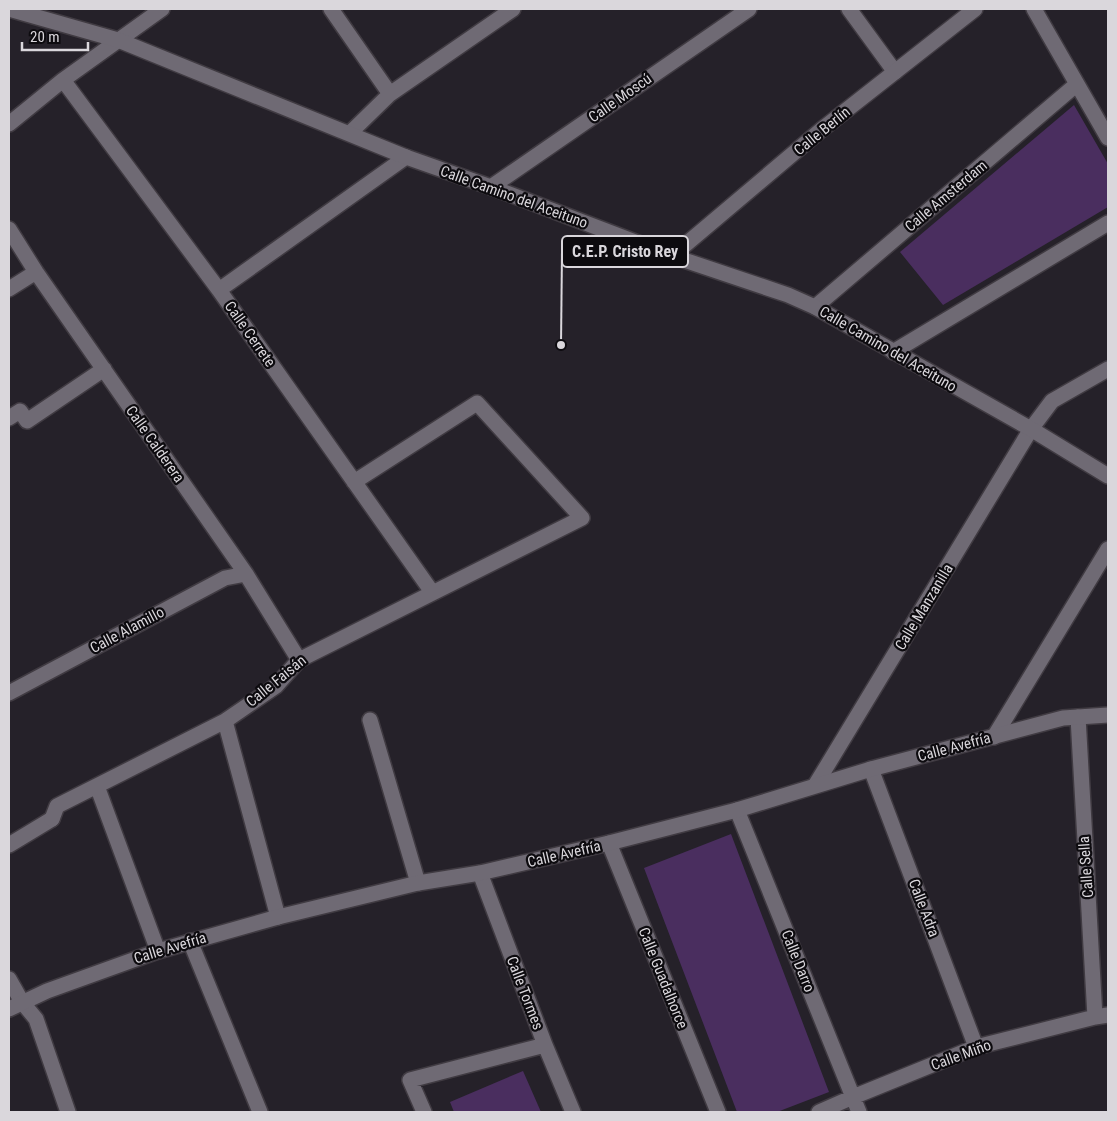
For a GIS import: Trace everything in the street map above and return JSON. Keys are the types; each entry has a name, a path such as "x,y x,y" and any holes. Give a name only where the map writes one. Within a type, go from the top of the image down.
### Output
{"street":[{"name":"Calle Camino del Aceituno","path":"9,9 118,40 406,157 491,187 672,256 788,295 815,307 1031,429 1108,476"},
{"path":"9,124 63,80 162,9"},
{"path":"331,9 390,94"},
{"path":"350,133 390,94 513,9"},
{"name":"Calle Moscú","path":"491,187 749,9"},
{"path":"849,9 895,72"},
{"name":"Calle Berlín","path":"672,256 821,130 975,9"},
{"path":"1034,9 1108,138"},
{"name":"Calle Cerrete","path":"63,80 219,290 432,592"},
{"name":"Calle Amsterdam","path":"815,307 1077,84"},
{"path":"219,290 406,157"},
{"path":"893,352 1108,223"},
{"name":"Calle Calderera","path":"9,229 36,272 246,574 299,660"},
{"path":"9,289 36,272"},
{"path":"9,418 20,411 27,421 104,369"},
{"name":"Calle Manzanilla","path":"816,784 1031,429 1052,401 1108,369"},
{"name":"Calle Faisán","path":"9,845 52,819 57,806 225,721 276,686 299,660 582,518 477,403 354,482"},
{"path":"994,737 1108,549"},
{"name":"Calle Alamillo","path":"9,693 225,578 246,574"},
{"name":"Calle Avefría","path":"15,1006 47,991 158,951 278,917 418,883 480,873 609,843 737,810 816,784 1063,718 1108,714"},
{"name":"Calle Sella","path":"1078,716 1102,1016"},
{"path":"370,720 418,883"},
{"path":"225,721 278,917"},
{"name":"Calle Adra","path":"871,769 976,1047"},
{"path":"97,786 158,951"},
{"name":"Calle Darro","path":"737,810 859,1112"},
{"name":"Calle Guadalhorce","path":"609,843 718,1112"},
{"name":"Calle Tormes","path":"480,873 545,1045 573,1112"},
{"path":"190,942 260,1112"},
{"path":"9,978 15,1006 36,1019 68,1112"},
{"name":"Calle Miño","path":"819,1112 976,1047 1102,1016"},
{"path":"424,1112 410,1080 545,1045"}],"shaded area":[{"path":"1074,105 1108,164 1108,207 943,305 900,252"},
{"path":"731,834 829,1092 777,1112 737,1112 644,868"},
{"path":"523,1071 541,1112 454,1112 450,1102"}],"place":[{"name":"C.E.P. Cristo Rey","path":"561,345"}]}
